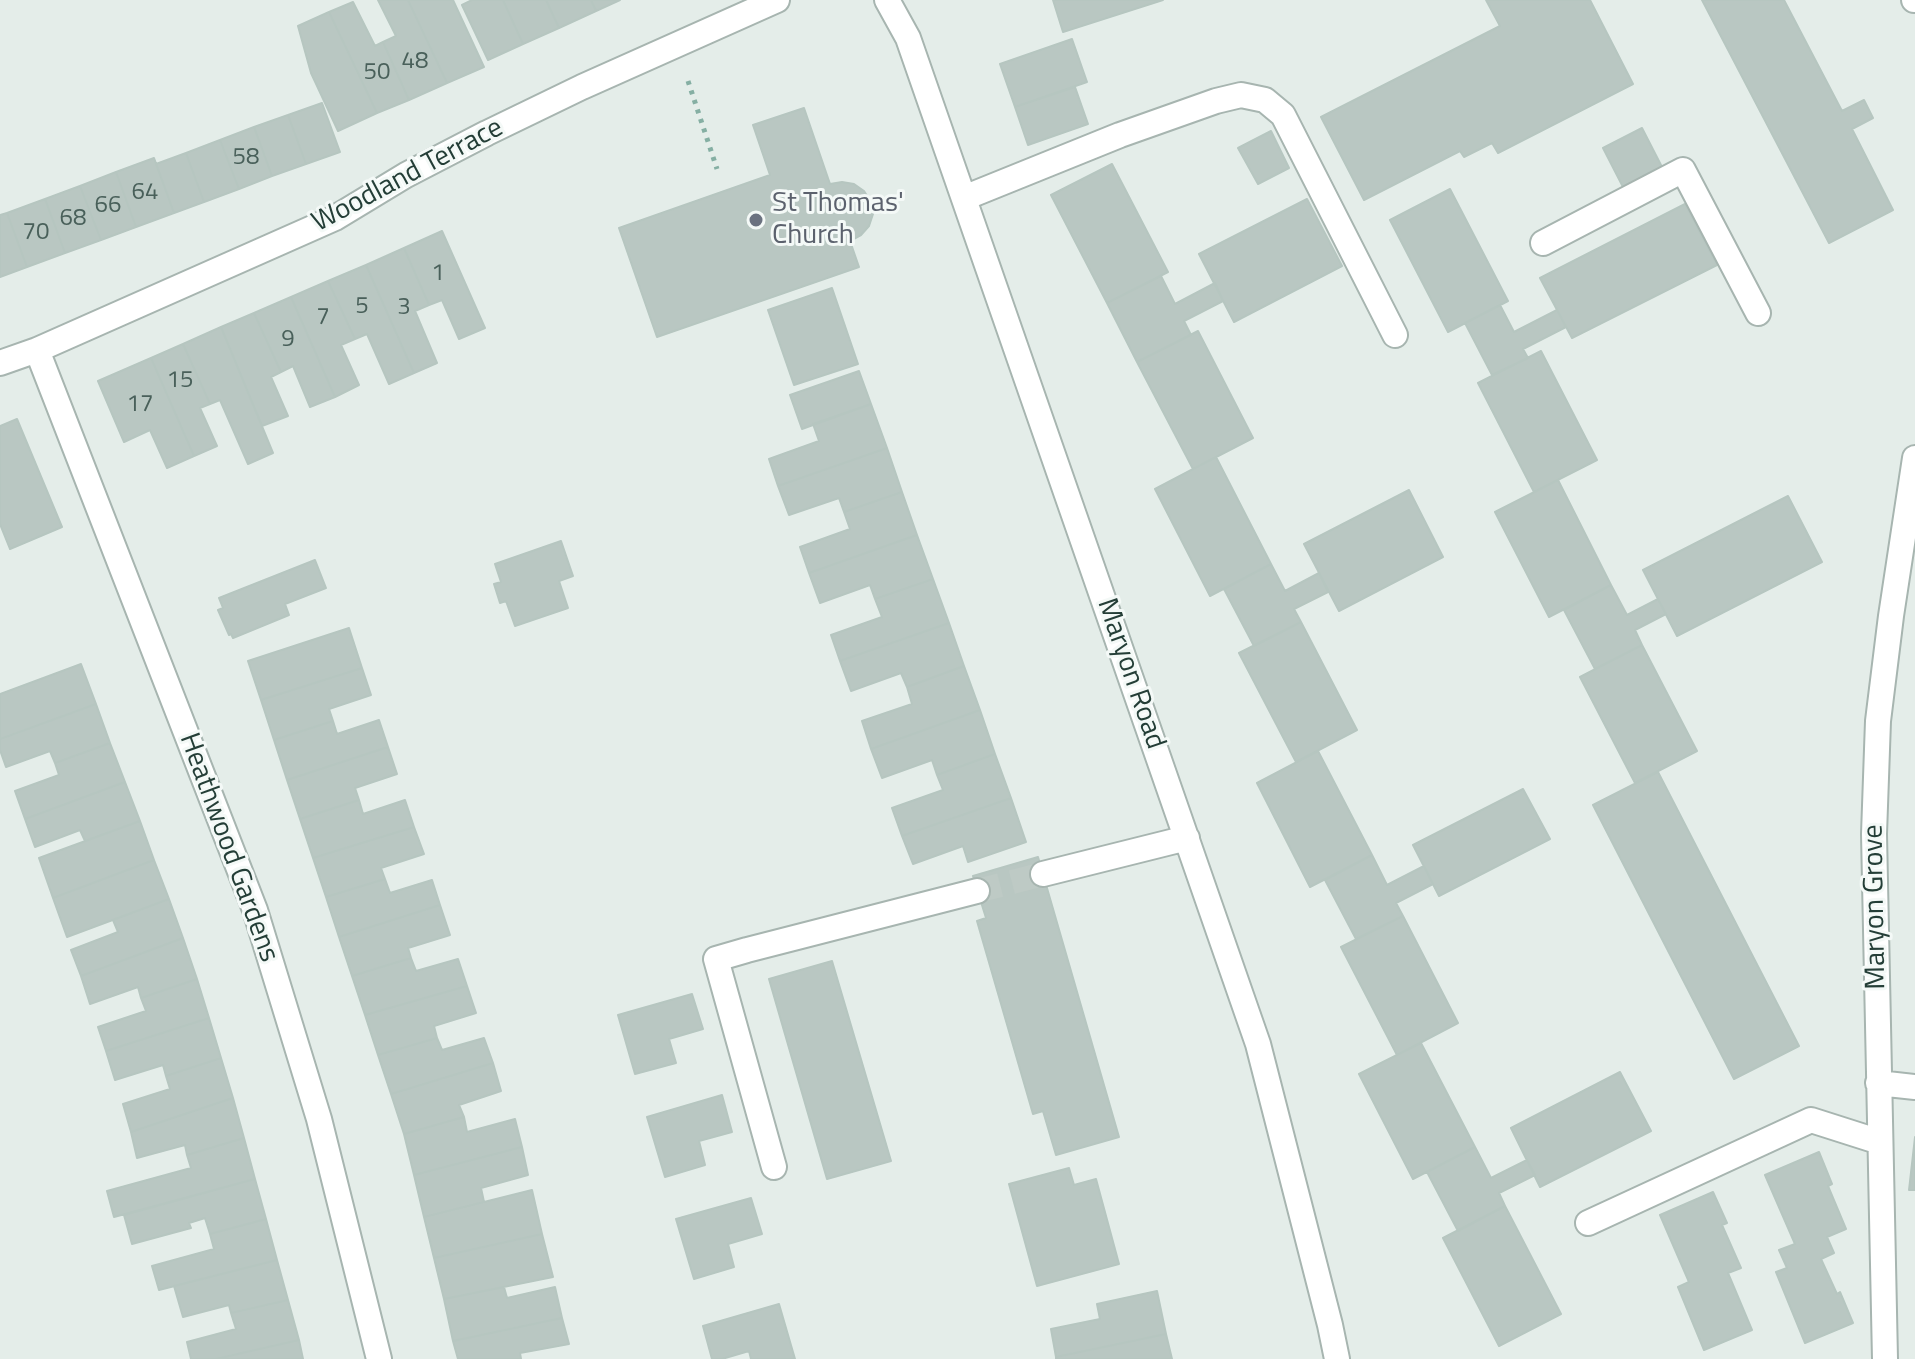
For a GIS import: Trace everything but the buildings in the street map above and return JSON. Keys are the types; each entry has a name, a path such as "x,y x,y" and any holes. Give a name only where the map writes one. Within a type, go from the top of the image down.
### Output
{"street":[{"name":"Woodland Terrace","path":"0,363 37,350 335,218 406,175 487,133 777,0"},
{"name":"Maryon Road","path":"887,0 908,38 1258,1044 1337,1359"},
{"path":"964,198 1120,135 1216,101 1241,95 1265,100 1283,115 1395,335"},
{"path":"1543,243 1683,170 1758,313"},
{"name":"Heathwood Gardens","path":"37,350 255,910 319,1119 379,1359"},
{"name":"Maryon Grove","path":"1885,1359 1874,834 1878,721 1915,458"},
{"path":"1043,874 1187,838"},
{"path":"774,1167 716,959 977,891"},
{"path":"1878,1083 1915,1087"},
{"path":"1588,1223 1811,1120 1880,1142"}],"path":[{"path":"687,76 717,169"}],"tunnel":[{"path":"977,891 1043,874"}],"place":[{"name":"St Thomas' Church","path":"756,220"}]}
